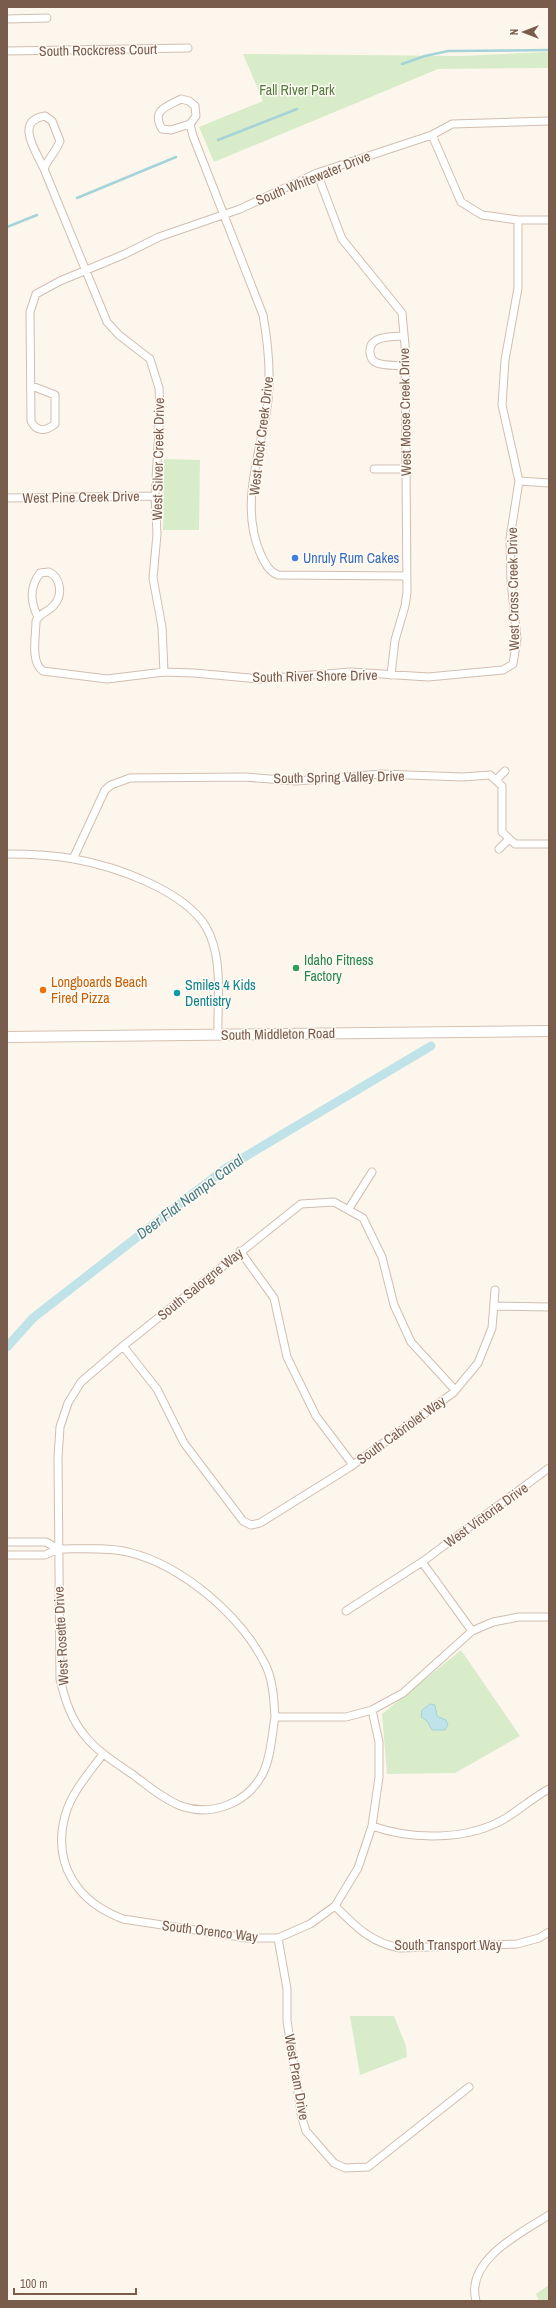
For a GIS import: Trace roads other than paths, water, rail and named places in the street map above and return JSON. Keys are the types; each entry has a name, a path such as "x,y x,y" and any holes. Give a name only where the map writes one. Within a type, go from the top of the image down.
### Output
{"main road":[{"name":"South Middleton Road","path":"7,1037 549,1032"}],"street":[{"path":"7,19 47,18"},
{"name":"South Rockcress Court","path":"7,51 188,48"},
{"path":"181,99 189,101 195,106 196,116 190,124 171,130 162,129 157,121 158,114 163,108 181,99"},
{"name":"West Silver Creek Drive","path":"44,169 48,158 57,150 60,142 52,121 45,116 36,118 29,125 28,133 107,322 119,335 146,354 156,373 160,412 155,496 156,534 153,578 162,627 164,672"},
{"name":"South Whitewater Drive","path":"32,386 55,395 55,424 48,429 40,430 34,426 31,420 32,386 30,312 36,294 159,237 224,214 317,174 432,135 452,124 549,121"},
{"name":"West Rock Creek Drive","path":"190,124 263,315 268,345 268,399 256,454 252,498 254,539 271,572 278,575 407,576"},
{"path":"432,135 461,202 482,215 518,220 549,220"},
{"name":"West Moose Creek Drive","path":"317,174 342,239 402,313 404,336 407,576 406,606 395,640 391,675"},
{"name":"West Cross Creek Drive","path":"513,664 517,639 511,581 510,538 519,481 502,405 505,360 518,288 518,220"},
{"path":"404,336 378,339 372,344 370,352 371,359 376,363 404,366"},
{"path":"374,469 406,469"},
{"path":"519,481 549,483"},
{"name":"West Pine Creek Drive","path":"7,498 155,496"},
{"path":"49,572 58,579 60,587 58,600 54,605 38,617 34,610 32,589 34,581 40,573 49,572"},
{"name":"South River Shore Drive","path":"38,617 35,657 37,665 43,671 108,679 164,672 260,679 351,672 428,677 503,670 513,664"},
{"path":"505,771 496,780 502,786 502,832 515,844 549,844"},
{"name":"South Spring Valley Drive","path":"73,859 105,790 111,785 130,778 245,777 296,781 380,774 463,777 490,775 496,780"},
{"path":"499,849 509,839"},
{"path":"7,854 73,859 104,866 138,878 165,892 194,912 206,927 214,949 218,975 218,1035"},
{"path":"348,1210 372,1172"},
{"name":"South Salorgne Way","path":"68,1403 81,1382 122,1346 301,1204 334,1202 363,1218 382,1257 394,1305 411,1342 455,1390"},
{"path":"240,1251 274,1298 287,1357 316,1416 353,1465"},
{"name":"South Cabriolet Way","path":"122,1346 157,1389 184,1443 242,1521 251,1525 260,1523 353,1465 455,1390 478,1363 492,1328 495,1306 495,1290"},
{"path":"495,1306 549,1307"},
{"name":"West Rosette Drive","path":"58,1549 110,1548 129,1552 157,1561 204,1592 232,1619 253,1644 266,1667 274,1692 275,1717 263,1773 250,1791 225,1807 193,1809 165,1798 103,1754 85,1737 75,1722 66,1703 60,1679 58,1549 60,1427 68,1403"},
{"name":"West Victoria Drive","path":"346,1611 422,1562 549,1468"},
{"path":"7,1542 46,1542 58,1549"},
{"path":"7,1555 45,1555 58,1549"},
{"path":"422,1562 472,1631"},
{"path":"275,1717 346,1718 372,1710 403,1693 472,1631 493,1622 519,1617 549,1617"},
{"name":"South Orenco Way","path":"103,1754 78,1789 66,1815 62,1838 64,1860 74,1884 87,1899 104,1912 123,1919 247,1938 278,1938 310,1924 335,1906 358,1868 372,1826 380,1777 380,1742 372,1710"},
{"path":"372,1826 408,1835 452,1835 480,1830 505,1819 549,1789"},
{"name":"South Transport Way","path":"335,1906 372,1939 386,1946 400,1948 517,1944 539,1938 549,1932"},
{"name":"West Pram Drive","path":"278,1938 287,1989 287,2021 302,2118 306,2132 334,2162 345,2168 368,2167 469,2087"},
{"path":"476,2301 474,2284 477,2274 483,2265 499,2247 549,2215"}],"water":[{"path":"430,1704 435,1705 437,1716 446,1720 448,1725 445,1730 432,1730 427,1721 421,1717 422,1710"}],"waterway":[{"path":"402,64 425,56 448,51 549,50"},
{"path":"218,140 297,109"},
{"path":"77,198 176,157"},
{"path":"7,227 37,215"},
{"name":"Deer Flat Nampa Canal","path":"7,1347 33,1318 226,1168 431,1046"}],"place":[{"name":"Unruly Rum Cakes","path":"295,558"},
{"name":"Idaho Fitness Factory","path":"296,968"},
{"name":"Longboards Beach Fired Pizza","path":"43,990"},
{"name":"Smiles 4 Kids Dentistry","path":"177,993"}],"park label":[{"name":"Fall River Park","path":"297,90"}]}
